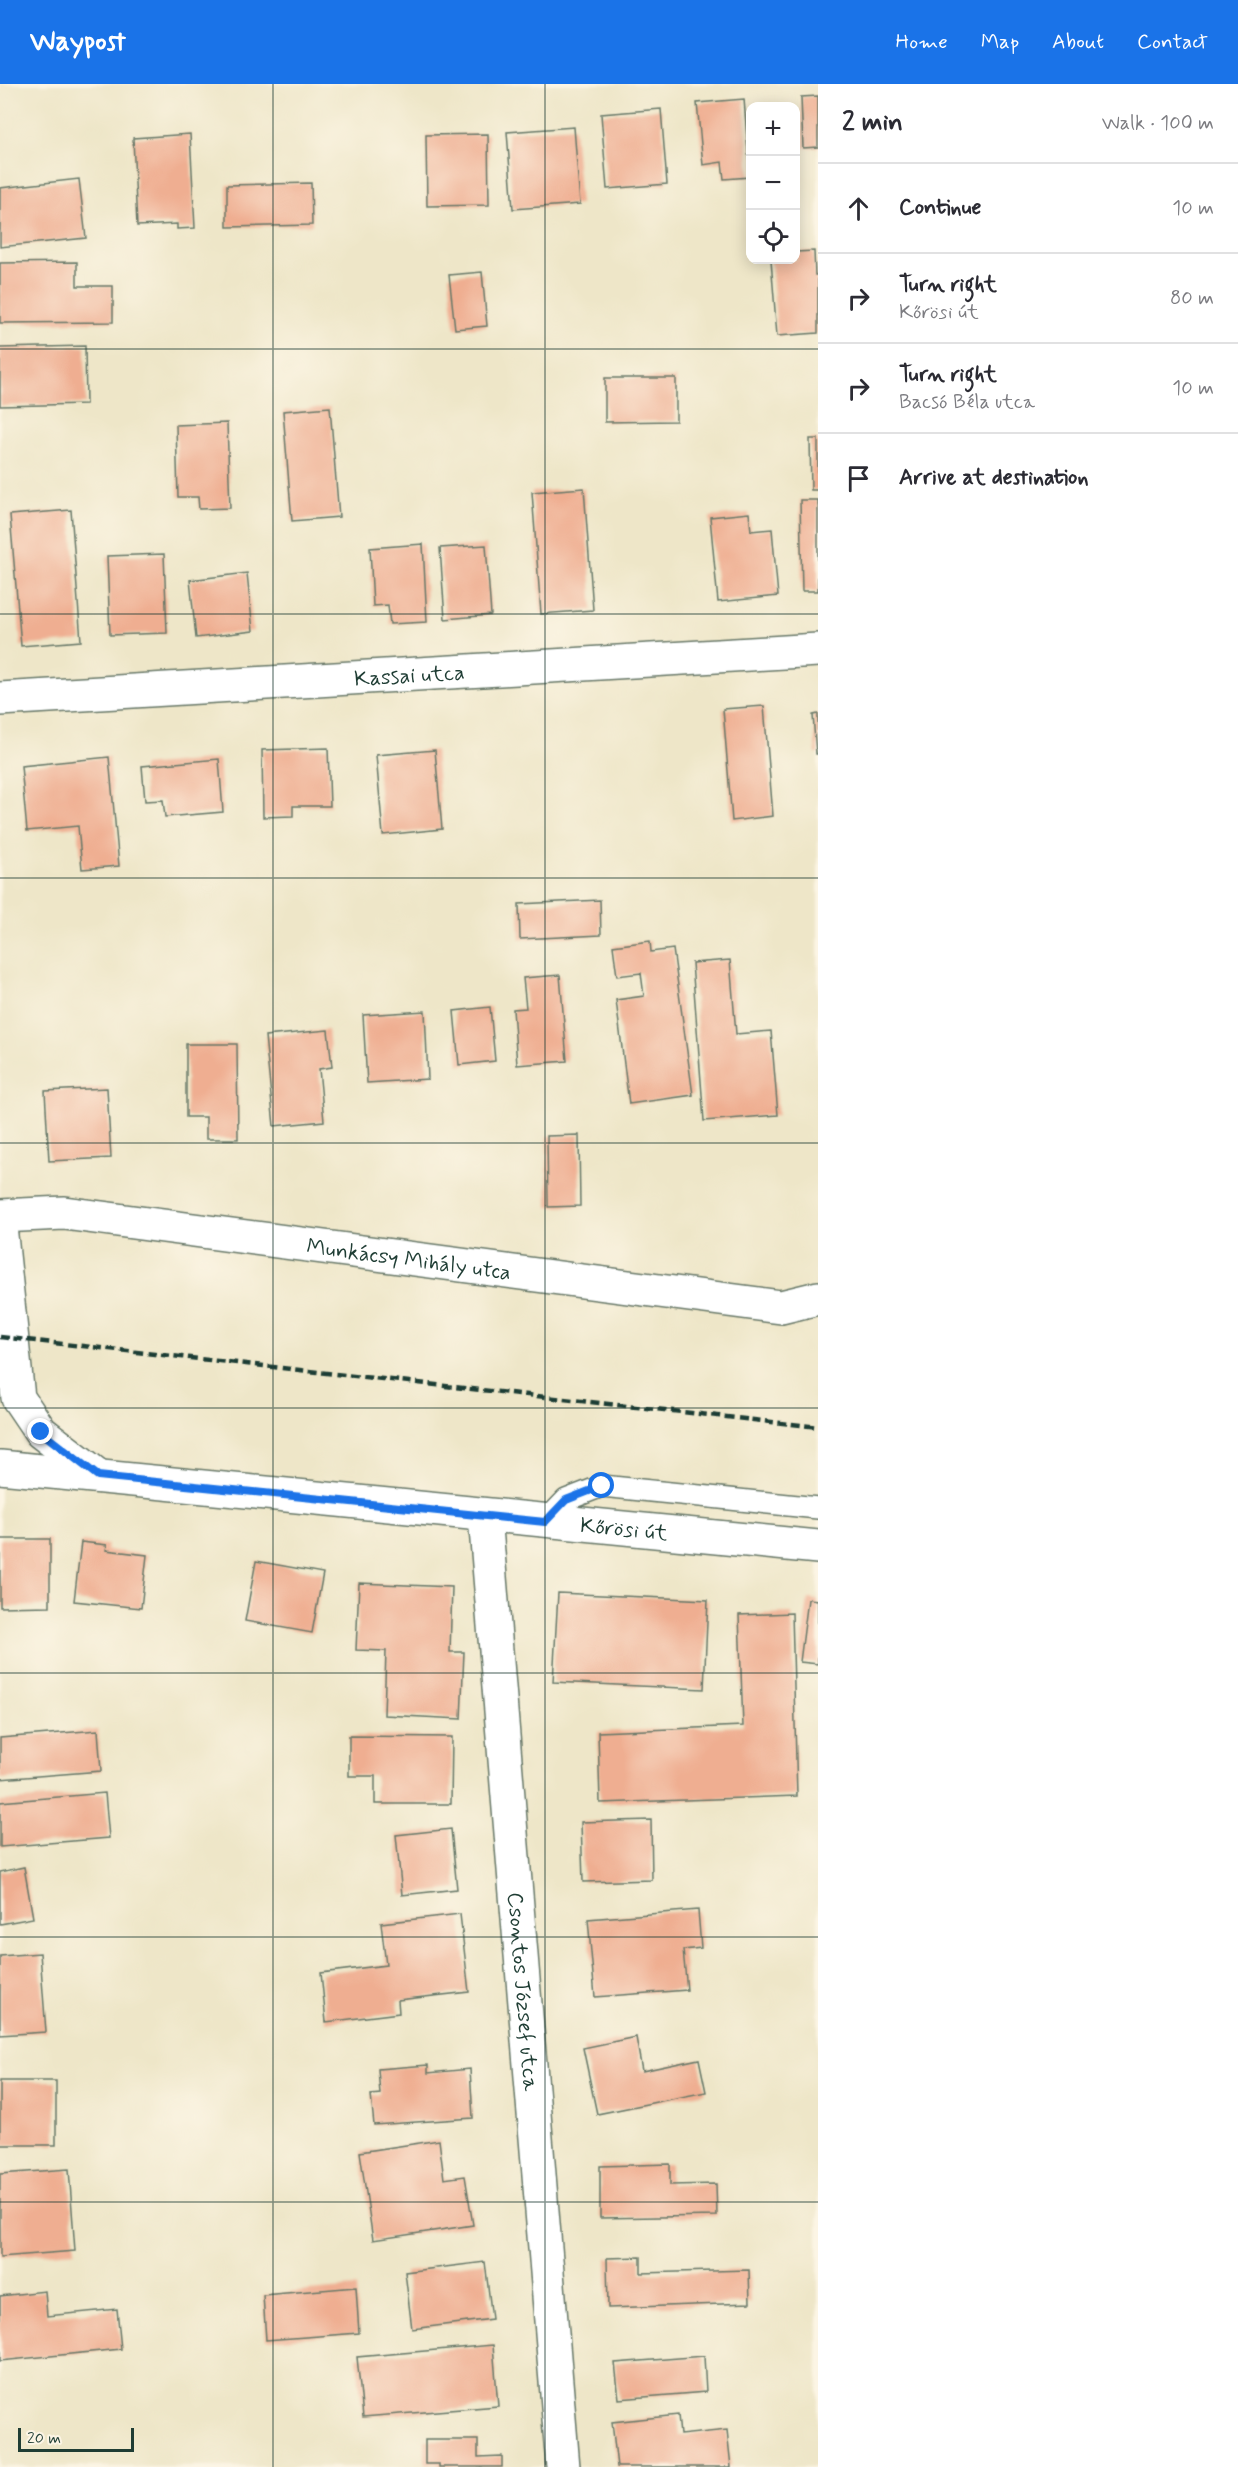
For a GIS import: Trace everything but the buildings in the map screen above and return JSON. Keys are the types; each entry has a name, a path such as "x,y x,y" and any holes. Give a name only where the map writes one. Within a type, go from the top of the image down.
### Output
{"street":[{"name":"Kassai utca","path":"0,699 818,650"},
{"name":"Munkácsy Mihály utca","path":"0,1216 64,1213 781,1307 818,1298"},
{"path":"0,1226 18,1398 41,1432 98,1476"},
{"path":"0,1322 5,1277"},
{"name":"Kőrösi út","path":"0,1467 818,1547"},
{"name":"Csontos József utca","path":"485,1516 563,2467"}],"lane":[{"path":"545,1522 566,1500 602,1486 818,1508"}],"railway":[{"path":"0,1337 818,1427"}],"route":[{"path":"41,1432 98,1476 109,1478 545,1522 566,1500 602,1486"}]}
